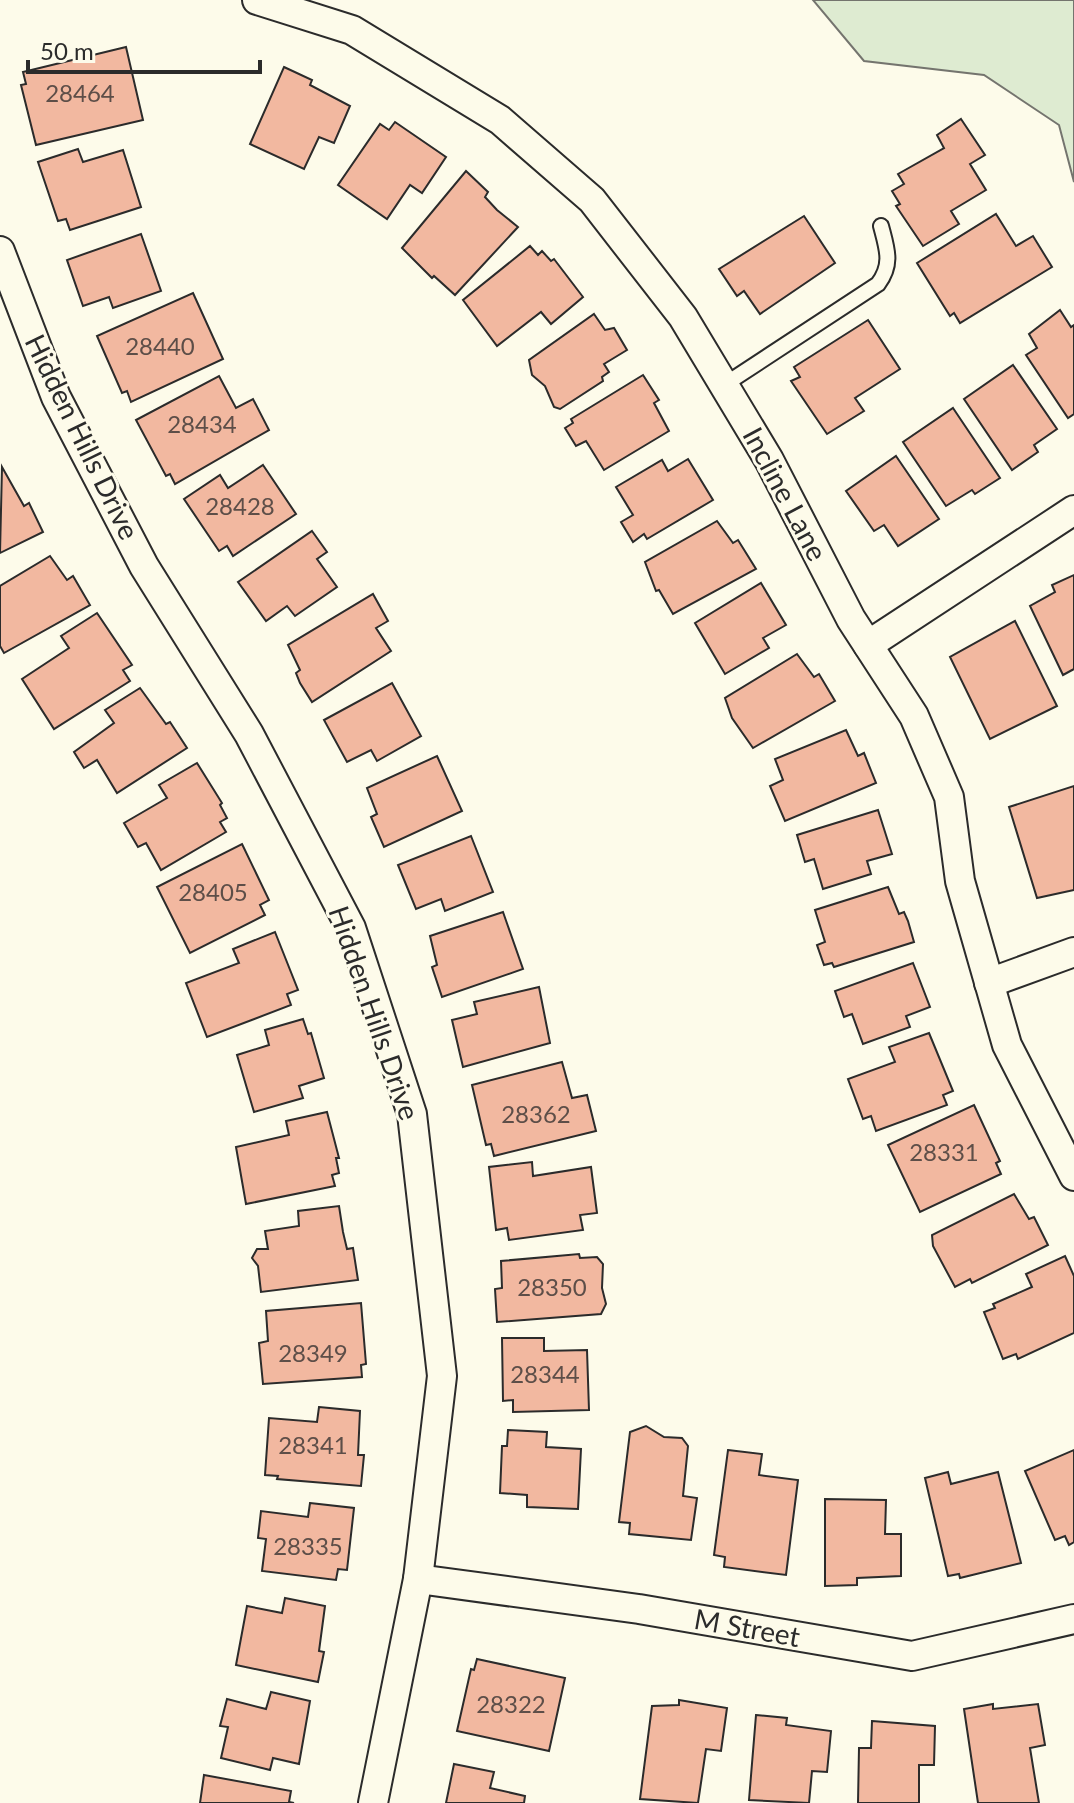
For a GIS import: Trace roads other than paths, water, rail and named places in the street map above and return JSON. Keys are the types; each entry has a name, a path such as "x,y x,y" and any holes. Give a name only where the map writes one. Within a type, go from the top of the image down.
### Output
{"street":[{"name":"Incline Lane","path":"257,0 352,30 500,120 592,200 683,317 868,645 914,716 949,797 960,881 1007,1045 1074,1176"},
{"name":"Hidden Hills Drive","path":"0,251 64,411 144,566 249,734 351,928 412,1114 442,1376 418,1579 373,1803"},
{"path":"868,645 1074,510"},
{"path":"989,983 1074,952"},
{"name":"M Street","path":"418,1579 639,1609 912,1656 1074,1619"}],"lane":[{"path":"724,385 878,284 888,271 888,253 881,226"}]}
